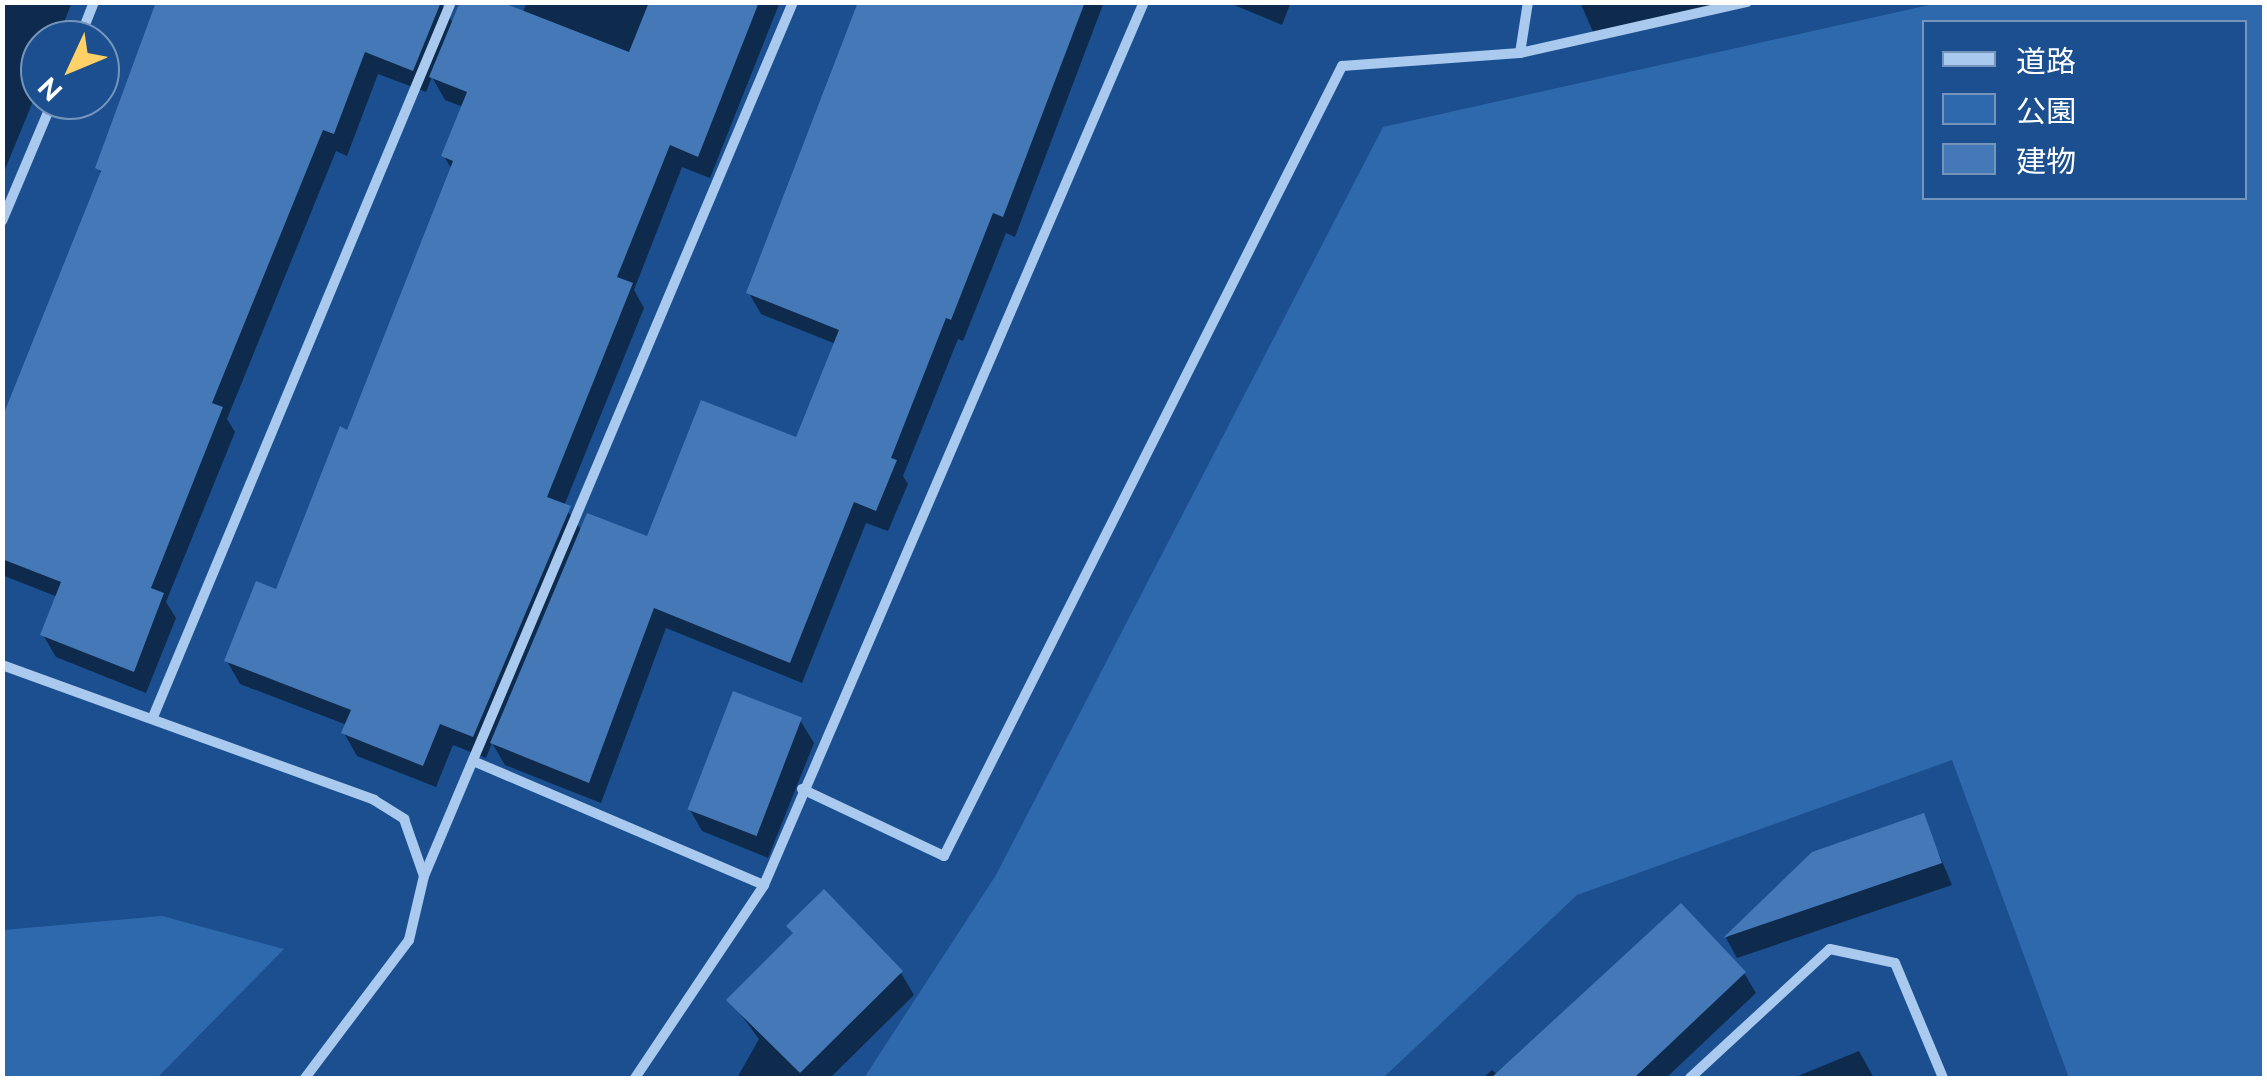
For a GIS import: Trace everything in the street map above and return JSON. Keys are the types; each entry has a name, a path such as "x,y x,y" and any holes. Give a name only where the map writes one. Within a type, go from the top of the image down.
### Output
{"street":[{"path":"153,717 451,2"},
{"path":"305,1078 408,940 424,876 793,2"},
{"path":"635,1078 764,885 802,789 1144,2"},
{"path":"1520,53 1528,2"},
{"path":"802,789 944,856 1342,66 1520,53 1747,2"},
{"path":"2,221 45,120"},
{"path":"2,665 374,800 404,819 424,876"},
{"path":"473,761 764,885"},
{"path":"1690,1078 1830,950 1895,964 1943,1078"}],"green space":[{"path":"1938,3 2264,3 2264,1078 2069,1078 1952,760 1577,895 1383,1078 864,1078 996,875 1383,127"},
{"path":"162,916 284,949 157,1078 3,1078 3,930"}],"building":[{"path":"156,2 441,2 413,71 365,52 334,134 323,130 212,403 223,407 151,588 164,593 134,672 40,635 61,582 2,559 2,418 101,171 95,168 113,120 120,120 120,100"},
{"path":"460,2 501,2 629,52 649,2 759,2 698,157 670,145 617,277 633,283 547,497 571,506 473,737 440,724 423,766 341,733 351,710 224,661 256,581 276,589 340,426 347,430 453,161 441,156 467,92 429,77"},
{"path":"858,2 1085,2 1003,217 993,213 951,320 946,318 891,458 897,460 876,511 854,502 790,663 654,608 589,783 490,743 587,513 647,536 701,400 796,437 839,330 746,293"},
{"path":"733,691 802,718 757,836 687,810"},
{"path":"1924,813 1942,863 1723,938 1812,852"},
{"path":"824,889 903,971 800,1073 726,1000 793,933 786,926"},
{"path":"1681,903 1746,972 1634,1078 1491,1078"}]}
